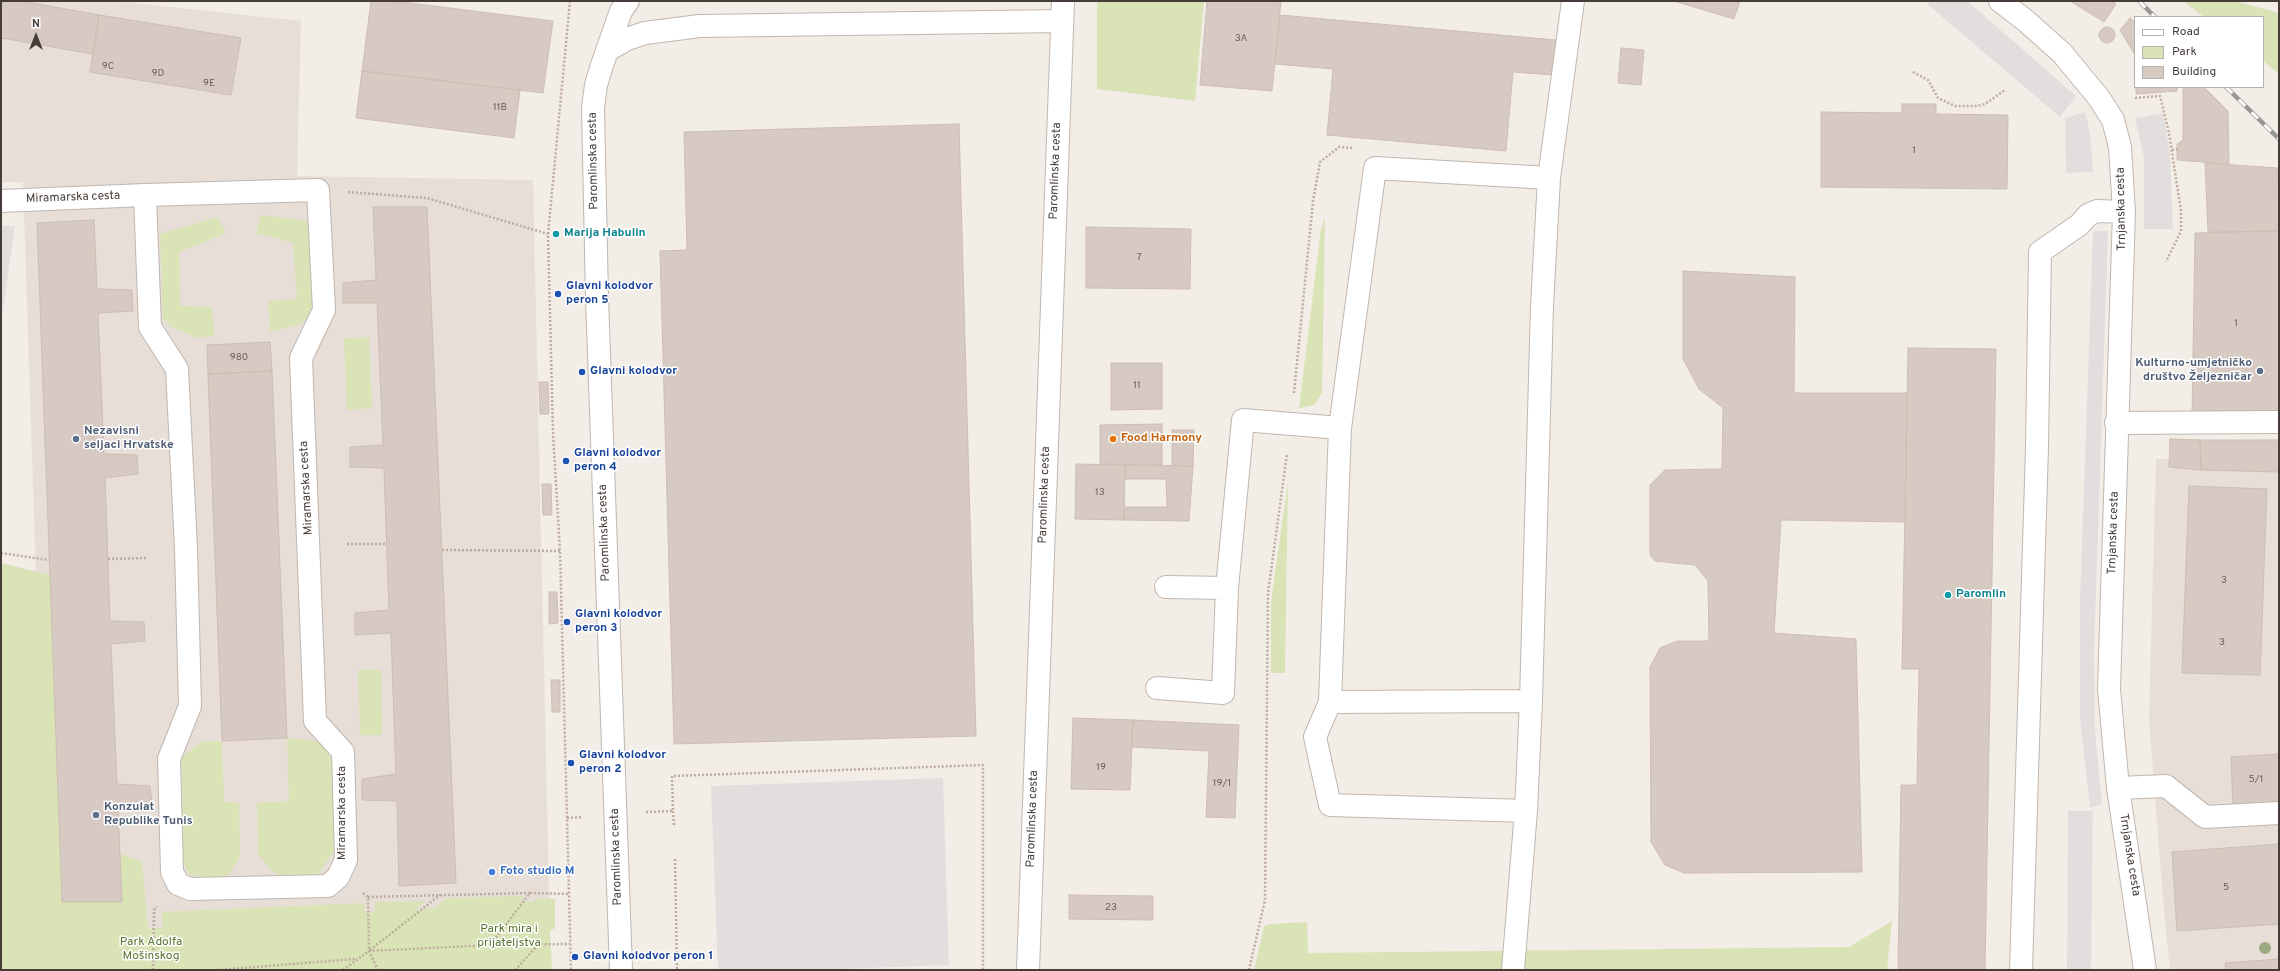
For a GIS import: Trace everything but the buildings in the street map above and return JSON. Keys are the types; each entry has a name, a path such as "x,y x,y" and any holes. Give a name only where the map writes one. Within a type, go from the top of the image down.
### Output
{"street":[{"name":"Paromlinska cesta","path":"621,970 597,298 593,108 596,85 621,12 628,1"},
{"path":"1050,1 1062,11"},
{"path":"1513,970 1526,811 1531,701 1542,306 1549,178 1573,1"},
{"name":"Trnjanska cesta","path":"2000,1 2026,21 2062,53 2100,99 2113,120 2120,147 2124,212 2116,423 2109,689 2118,788 2145,970"},
{"name":"Paromlinska cesta","path":"1028,970 1062,11"},
{"path":"608,50 627,39 645,33 700,26 1062,11"},
{"path":"1526,811 1330,805 1315,736 1330,702 1340,428 1375,168 1549,178"},
{"name":"Miramarska cesta","path":"1,201 318,190 324,310 301,358 315,721 343,752 346,860 338,877 328,886 190,889 178,884"},
{"path":"145,195 150,327 177,370 186,548 190,706 169,759 172,872 178,884"},
{"path":"2021,970 2037,454 2040,252 2080,225 2088,215 2097,211 2124,212"},
{"path":"1157,688 1223,693 1227,588 1244,420 1340,428"},
{"path":"2116,423 2279,422"},
{"path":"1166,587 1227,588"},
{"path":"1330,702 1531,701"},
{"path":"2118,788 2166,786 2205,817 2279,813"}],"path":[{"path":"570,1 548,234 553,433 560,552 571,970"},
{"path":"1913,72 1928,80 1938,98 1955,106 1977,106 1985,104 2005,90"},
{"path":"2100,99 2160,96 2172,150 2181,211 2181,230 2166,262"},
{"path":"2172,150 2177,149"},
{"path":"318,190 427,198 548,234"},
{"path":"347,544 387,544"},
{"path":"442,550 560,552"},
{"path":"1,553 49,560"},
{"path":"108,559 146,558"},
{"path":"674,826 672,776 983,765 983,970"},
{"path":"644,812 673,811"},
{"path":"567,818 582,817"},
{"path":"675,859 677,970"},
{"path":"338,877 368,897 530,893 570,894"},
{"path":"153,970 154,910 178,884"},
{"path":"491,945 530,893"},
{"path":"343,970 440,895"},
{"path":"368,897 369,951 378,970"},
{"path":"1250,970 1261,923"},
{"path":"369,951 540,943 570,944"},
{"path":"515,970 540,943"},
{"path":"217,970 356,959"}],"shaded area":[{"path":"1,1 115,1 301,21 297,176 533,180 550,939 48,941 23,182 1,182"},
{"path":"1930,1 1967,1 2076,96 2060,117 1927,4"},
{"path":"2085,112 2090,133 2093,172 2066,173 2065,118"},
{"path":"2163,113 2170,155 2173,229 2144,229 2144,158 2135,118"},
{"path":"1,226 15,226 1,323"},
{"path":"2093,231 2108,231 2094,652 2095,732 2102,804 2090,808 2080,719 2080,602"},
{"path":"2156,459 2279,460 2279,970 2170,970 2149,719"},
{"path":"943,778 949,965 810,970 718,970 711,786"},
{"path":"2068,811 2093,811 2091,970 2067,970"}],"green space":[{"path":"1097,1 1204,1 1195,101 1097,89"},
{"path":"2183,1 2235,1 2279,13 2279,74 2264,62 2264,16 2203,16"},
{"path":"261,215 309,221 313,307 302,324 270,332 268,301 297,299 293,243 256,233"},
{"path":"217,217 226,233 179,252 180,306 212,307 214,336 197,338 171,327 163,318 160,234"},
{"path":"1325,218 1322,393 1314,405 1299,408 1321,229"},
{"path":"369,337 372,408 347,410 344,338"},
{"path":"1288,482 1285,673 1271,673 1271,602"},
{"path":"1,563 50,575 62,902 122,902 120,854 142,861 148,929 163,928 161,912 364,903 365,913 375,912 375,902 426,901 415,910 434,908 448,898 524,896 518,902 535,901 539,898 555,899 555,928 550,931 552,970 1,970"},
{"path":"358,670 381,670 382,735 360,735"},
{"path":"287,738 318,741 332,755 334,851 317,875 285,878 272,871 258,854 257,803 289,801"},
{"path":"203,741 222,741 224,802 239,803 240,856 229,875 212,879 189,874 183,862 182,757"},
{"path":"1892,921 1887,970 1254,970 1264,926 1271,924 1307,922 1308,953 1849,947"}],"railway":[{"path":"2139,1 2154,16"},
{"path":"2227,88 2279,139"}],"place":[{"name":"Marija Habulin","path":"556,234"},
{"name":"Glavni kolodvor peron 5","path":"558,294"},
{"name":"Kulturno-umjetničko društvo Željezničar","path":"2260,371"},
{"name":"Glavni kolodvor","path":"582,372"},
{"name":"Nezavisni seljaci Hrvatske","path":"76,439"},
{"name":"Food Harmony","path":"1113,439"},
{"name":"Glavni kolodvor peron 4","path":"566,461"},
{"name":"Paromlin","path":"1948,595"},
{"name":"Glavni kolodvor peron 3","path":"567,622"},
{"name":"Glavni kolodvor peron 2","path":"571,763"},
{"name":"Konzulat Republike Tunis","path":"96,815"},
{"name":"Foto studio M","path":"492,872"},
{"name":"Glavni kolodvor peron 1","path":"575,957"}],"park label":[{"name":"Park mira i prijateljstva","path":"509,937"},
{"name":"Park Adolfa Mošinskog","path":"151,950"}]}
